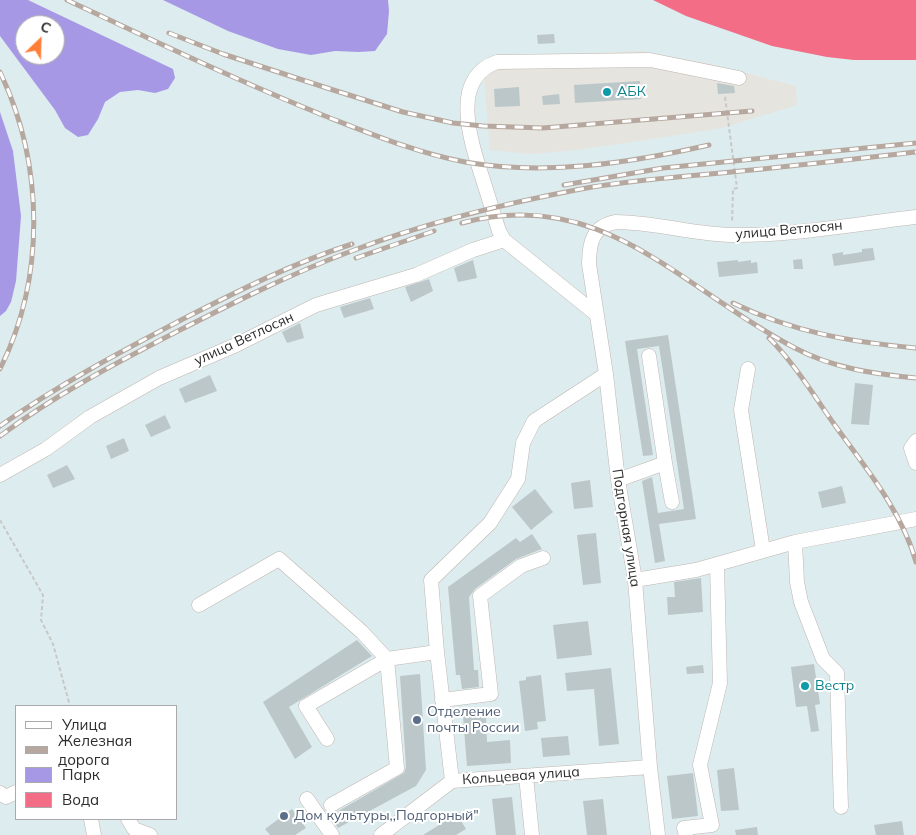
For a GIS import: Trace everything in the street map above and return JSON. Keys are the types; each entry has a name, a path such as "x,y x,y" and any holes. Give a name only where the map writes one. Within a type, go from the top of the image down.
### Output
{"street":[{"path":"596,314 504,240 499,231 474,154 468,124 468,102 477,76 488,65 497,62 650,60 739,78"},
{"name":"улица Ветлосян","path":"602,226 616,222 631,222 693,232 732,235 776,234 916,217"},
{"name":"Подгорная улица","path":"602,226 592,238 589,250 589,264 606,374 618,480 635,580 650,767 658,835"},
{"name":"улица Ветлосян","path":"0,475 46,449 90,417 159,378 236,345 316,305 416,275 473,250 504,240"},
{"path":"649,356 672,502"},
{"path":"748,369 741,410 763,550"},
{"path":"452,781 442,700 431,580 490,523 518,480 523,443 534,421 606,374"},
{"path":"916,441 911,448 916,463"},
{"path":"618,480 665,463"},
{"path":"635,580 687,572 795,542 916,519"},
{"path":"795,542 797,582 801,602 823,659 837,673 841,807"},
{"path":"442,700 491,694 480,596 521,566 542,558"},
{"path":"199,605 279,559 362,632 387,659 397,768 331,805"},
{"path":"686,835 684,828 712,825 700,765 720,683 717,565"},
{"path":"327,739 306,706 387,659 437,652"},
{"name":"Кольцевая улица","path":"381,835 452,781 650,767"},
{"path":"526,776 532,835"},
{"path":"0,793 6,797 15,792"},
{"path":"306,799 332,835"},
{"path":"91,820 94,835"},
{"path":"129,820 134,829 150,835"}],"path":[{"path":"725,97 737,188 733,189 732,235"},
{"path":"0,520 43,595 42,620 52,644 70,705"}],"shaded area":[{"path":"640,51 711,64 796,86 797,105 722,128 577,150 531,154 490,150 484,78 494,57"}],"green space":[{"path":"0,0 28,0 60,15 15,15 15,56 0,36"},
{"path":"163,0 388,0 387,34 375,51 335,51 311,55 278,49 228,31"},
{"path":"65,18 173,69 175,78 168,89 155,93 138,90 120,92 105,102 98,119 88,135 78,137 65,128 55,110 22,65 65,65"},
{"path":"0,112 13,151 21,216 16,281 11,302 6,311 0,316"}],"water":[{"path":"653,0 916,0 916,60 854,60 827,57 772,46 686,16"}],"building":[{"path":"554,34 555,43 538,44 537,35"},
{"name":"АБК","path":"640,81 641,99 575,103 574,85"},
{"path":"717,83 734,86 735,93 718,94"},
{"path":"519,87 520,106 495,107 494,89"},
{"path":"559,94 560,104 543,105 542,96"},
{"path":"873,248 875,260 834,266 832,254 843,252 843,255 862,252 862,249"},
{"path":"802,259 803,269 794,269 793,260"},
{"path":"473,260 477,278 458,282 454,268"},
{"path":"738,260 738,262 751,260 751,263 757,262 758,273 719,277 717,262"},
{"path":"429,279 433,291 411,302 405,287"},
{"path":"370,298 374,309 344,318 340,307"},
{"path":"300,323 304,338 287,343 282,332"},
{"path":"668,335 696,519 659,524 665,561 655,563 642,481 652,477 658,513 684,509 659,346 637,349 653,455 643,456 625,341"},
{"path":"210,375 217,391 185,403 179,389"},
{"path":"855,383 873,385 869,425 851,424"},
{"path":"165,415 171,428 151,437 145,425"},
{"path":"124,438 129,451 111,459 106,446"},
{"path":"67,465 75,479 53,488 47,475"},
{"path":"590,480 593,507 574,509 571,483"},
{"path":"842,486 846,503 822,508 818,492"},
{"path":"535,489 553,512 531,530 512,507"},
{"path":"596,533 601,583 583,585 577,535"},
{"path":"532,534 542,549 516,559 475,589 469,597 474,670 478,670 479,687 462,689 460,675 456,675 448,587 516,538 520,542"},
{"path":"701,578 703,612 668,615 667,597 675,597 674,582"},
{"path":"588,621 592,655 557,659 553,625"},
{"path":"357,640 372,656 289,707 312,747 295,759 263,702"},
{"name":"Вестр","path":"814,664 820,704 815,705 819,731 811,732 807,706 796,707 791,667"},
{"path":"703,665 704,673 687,674 686,667"},
{"path":"611,668 619,744 599,746 594,689 567,691 565,673"},
{"path":"420,674 426,770 416,786 338,828 328,814 335,813 404,773 406,767 400,676"},
{"path":"541,675 546,721 537,722 538,729 525,731 519,681 526,680 526,677"},
{"path":"486,715 487,742 510,740 511,763 467,766 463,716"},
{"path":"568,736 570,755 543,757 541,738"},
{"path":"734,768 739,810 721,811 717,770"},
{"path":"693,773 698,816 672,819 667,776"},
{"path":"512,797 516,835 496,835 492,799"},
{"path":"603,799 607,835 587,835 583,801"},
{"path":"292,809 306,828 295,835 270,835 265,829"},
{"path":"457,814 466,829 456,835 423,835"},
{"path":"902,821 904,835 876,835 874,825"},
{"path":"757,827 758,835 736,835 735,830"}],"railway":[{"path":"67,0 292,103 429,154 465,162 496,166 557,168 618,162 709,145"},
{"path":"169,33 223,54 327,88 403,112 453,123 543,128 752,111"},
{"path":"0,72 15,107 25,144 34,220 32,259 26,297 15,334 0,369"},
{"path":"564,185 663,168 916,143"},
{"path":"0,436 86,380 219,310 262,289 349,252 435,223 493,208 599,186 916,152"},
{"path":"462,223 512,215 558,218 600,231 639,250 678,273 754,324 809,355 854,369 916,378"},
{"path":"356,258 434,231"},
{"path":"0,426 67,383 183,319 287,269 352,244"},
{"path":"733,303 755,313 822,334 868,343 916,348"},
{"path":"769,338 795,368 881,490 902,525 916,562"}],"place":[{"name":"АБК","path":"607,92"},
{"name":"Вестр","path":"805,686"},
{"name":"Отделение почты России","path":"417,720"},
{"name":"Дом культуры,,Подгорный\"","path":"284,816"}]}
